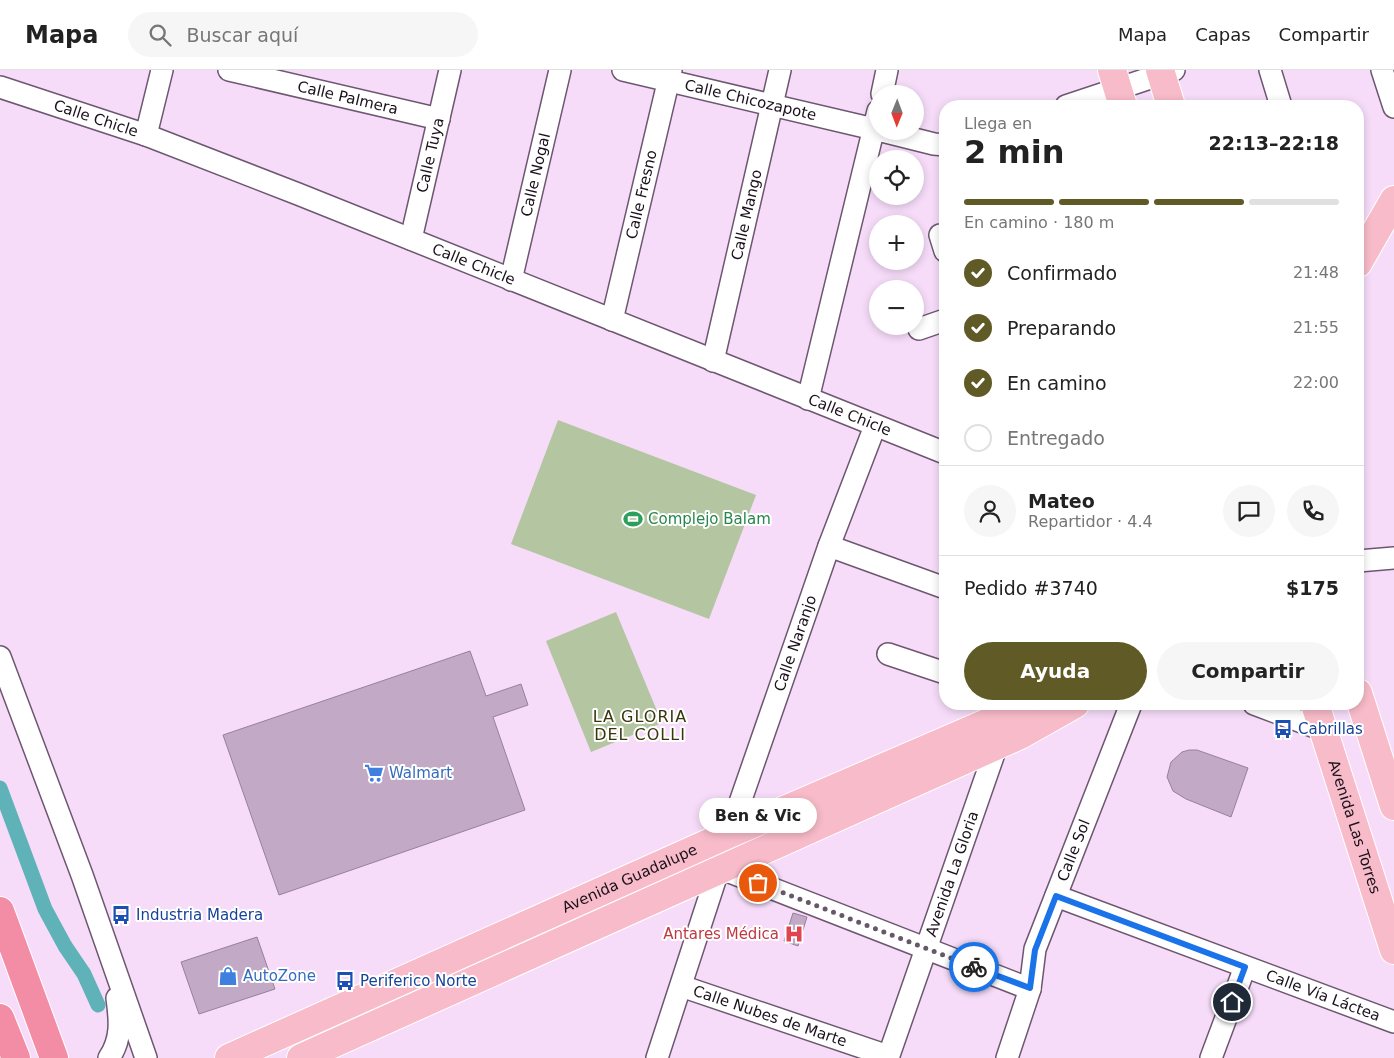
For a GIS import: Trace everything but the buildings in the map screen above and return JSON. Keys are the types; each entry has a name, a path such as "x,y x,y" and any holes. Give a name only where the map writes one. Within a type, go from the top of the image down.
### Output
{"highway":[{"path":"0,912 54,1058"},
{"path":"0,1018 16,1058"}],"main road":[{"path":"1165,71 1170,100"},
{"path":"1364,252 1394,200"},
{"path":"1364,706 1385,753 1394,806"},
{"name":"Avenida Guadalupe","path":"229,1058 729,834 1014,710"},
{"name":"Avenida Guadalupe","path":"301,1058 1020,735 1064,710"},
{"name":"Avenida Las Torres","path":"1317,710 1394,950"}],"street":[{"path":"146,136 162,70"},
{"name":"Calle Palmera","path":"229,70 438,118"},
{"name":"Calle Tuya","path":"411,239 450,70"},
{"name":"Calle Nogal","path":"511,280 560,70"},
{"name":"Calle Chicozapote","path":"623,70 670,75 772,105 869,123"},
{"name":"Calle Mango","path":"713,361 780,70"},
{"path":"884,85 887,70"},
{"path":"1270,70 1279,100"},
{"path":"1382,70 1394,108"},
{"path":"1083,100 1165,71"},
{"name":"Calle Fresno","path":"612,320 670,75"},
{"name":"Calle Chicle","path":"0,87 146,136 411,239 875,426 939,450"},
{"path":"808,399 874,140"},
{"name":"Calle Chicozapote","path":"922,140 939,144"},
{"path":"924,327 939,322"},
{"name":"Calle Naranjo","path":"729,834 829,546 875,426"},
{"path":"829,546 939,586"},
{"path":"1364,560 1394,558"},
{"path":"888,654 939,670"},
{"path":"0,657 79,867 146,1058"},
{"name":"Calle Sol","path":"1008,1058 1030,988 1035,950 1129,710"},
{"path":"1270,710 1324,730"},
{"name":"Avenida La Gloria","path":"888,1057 997,745"},
{"path":"657,1058 680,986 728,867 729,834"},
{"path":"728,867 926,948 1030,988"},
{"name":"Calle Vía Láctea","path":"1056,896 1394,1022"},
{"path":"1211,1058 1245,967"},
{"path":"109,1058 118,1037 120,1022 117,995 120,984"},
{"name":"Calle Nubes de Marte","path":"680,986 888,1057"}],"green space":[{"name":"Complejo Balam","path":"558,420 756,495 709,619 511,544"},
{"path":"616,612 662,723 591,752 546,641"}],"waterway":[{"path":"0,788 45,909 65,946 84,974 98,1005"}],"way so far":[{"path":"758,883 974,967"}],"place":[{"name":"Complejo Balam","path":"633,519"},
{"name":"Cabrillas","path":"1283,729"},
{"name":"Walmart","path":"374,773"},
{"name":"Ben & Vic","path":"758,883"},
{"name":"Industria Madera","path":"121,915"},
{"name":"Antares Médica","path":"794,934"},
{"name":"AutoZone","path":"228,976"},
{"name":"Periferico Norte","path":"345,981"}],"district":[{"name":"LA GLORIA DEL COLLI","path":"640,725"}],"route":[{"path":"974,967 1030,988 1035,950 1056,896 1245,967 1232,1002"}]}
